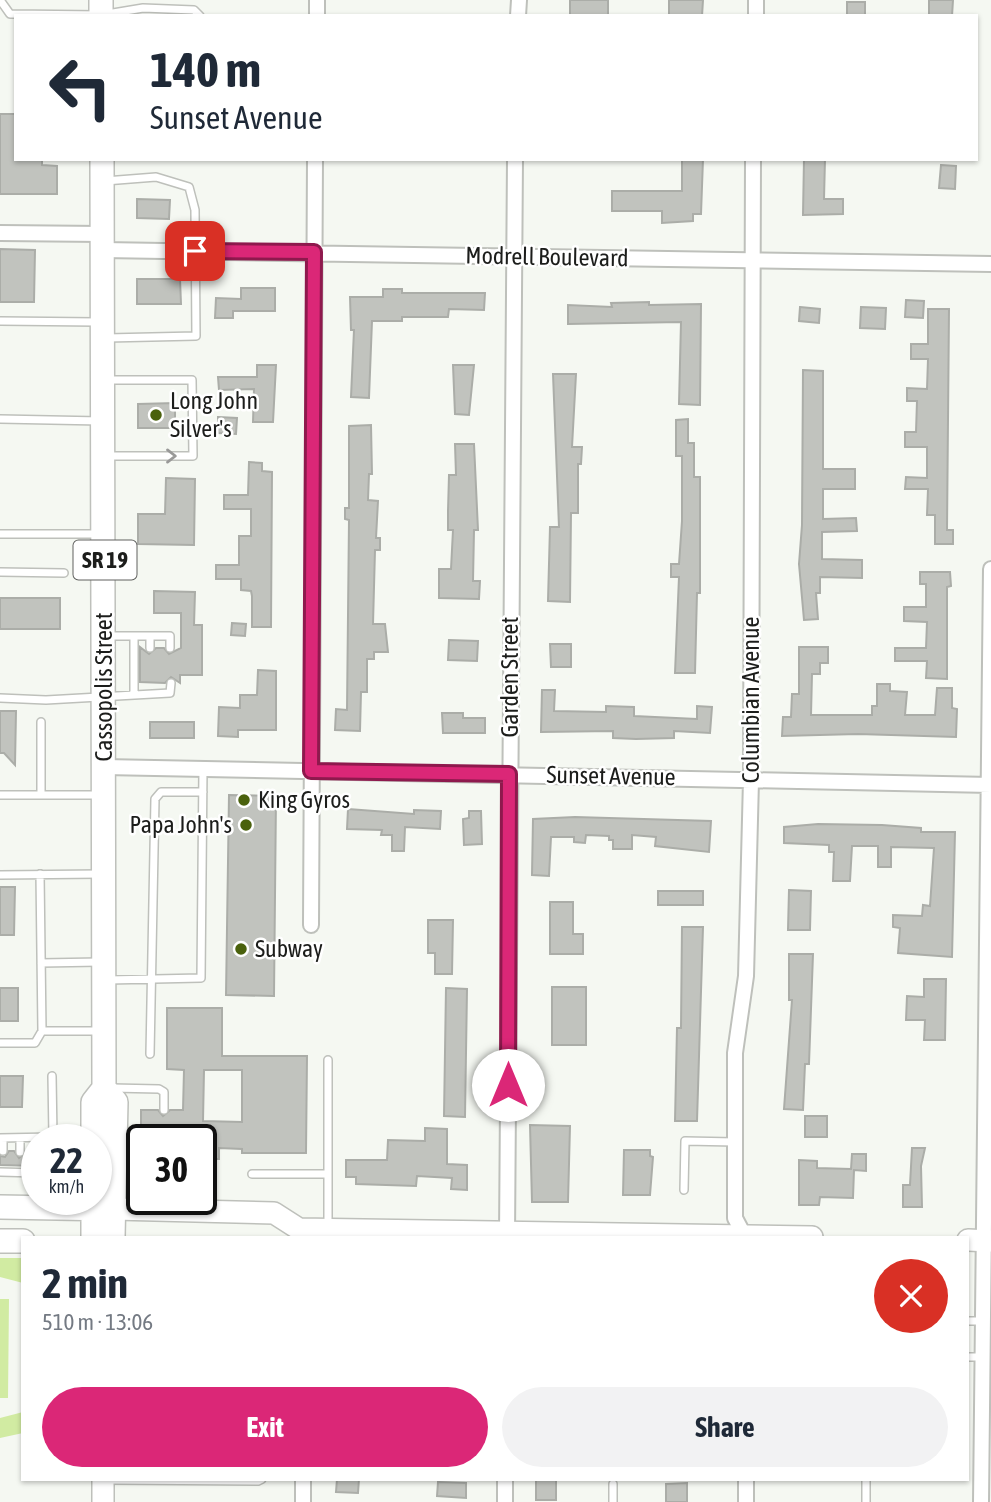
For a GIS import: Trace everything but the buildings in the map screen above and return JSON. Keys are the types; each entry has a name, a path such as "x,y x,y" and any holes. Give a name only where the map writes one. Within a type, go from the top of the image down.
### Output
{"main road":[{"name":"Cassopolis Street","path":"93,1124 93,1102 104,1088 105,534 102,170"},
{"name":"Cassopolis Street","path":"104,1088 116,1102 115,1154 112,1164"},
{"path":"0,1207 21,1207"},
{"path":"217,1212 274,1213 295,1235 328,1230 666,1236"},
{"name":"Cassopolis Street","path":"93,1236 98,1215"},
{"name":"Cassopolis Street","path":"104,1215 113,1236"},
{"path":"0,1241 21,1241"},
{"path":"103,1481 103,1502"}],"street":[{"path":"311,925 315,161"},
{"name":"Garden Street","path":"507,1234 515,161"},
{"name":"Columbian Avenue","path":"744,1236 735,1218 735,1142 736,1053 746,976 751,780 754,161"},
{"name":"Modrell Boulevard","path":"0,233 195,251 991,264"},
{"path":"981,1502 987,1357 981,1240 990,785 991,569"},
{"name":"Sunset Avenue","path":"104,767 990,785"},
{"path":"303,1481 303,1502"},
{"path":"505,1481 505,1502"},
{"path":"746,1481 746,1502"}],"lane":[{"path":"0,0 10,14 14,14"},
{"path":"107,14 143,8 197,13"},
{"path":"0,321 196,336 195,210 189,187 156,177 102,170"},
{"path":"103,380 192,380 193,456 103,456"},
{"path":"0,419 102,421"},
{"path":"0,534 105,534"},
{"path":"0,572 64,573"},
{"path":"104,636 170,636 170,648"},
{"path":"134,636 134,694"},
{"path":"150,636 150,648"},
{"path":"150,683 150,694"},
{"path":"0,698 46,700 170,693 170,683"},
{"path":"41,722 41,795"},
{"path":"41,963 151,980 196,980 202,973 203,769"},
{"path":"150,1054 155,799 161,792 203,792"},
{"path":"0,795 104,795"},
{"path":"0,1043 35,1043 43,1031 40,874"},
{"path":"0,875 104,874"},
{"path":"43,1031 104,1031"},
{"path":"328,1060 328,1230"},
{"path":"52,1076 52,1124"},
{"path":"104,1088 159,1089 164,1092 164,1110"},
{"path":"3,1151 1,1138 20,1138 20,1152"},
{"path":"684,1190 685,1141 735,1142"},
{"path":"115,1154 126,1154"},
{"path":"2,1170 21,1169"},
{"path":"252,1174 328,1174"},
{"path":"969,1321 984,1321"},
{"path":"969,1357 987,1357"},
{"path":"204,1481 259,1481"},
{"path":"866,1481 866,1502"},
{"path":"613,1484 613,1502"}],"green space":[{"path":"0,1258 21,1258 21,1282 0,1277"},
{"path":"0,1299 9,1299 8,1398 0,1398"},
{"path":"21,1413 21,1433 0,1438 0,1418"}],"place":[{"name":"Long John Silver's","path":"156,415"},
{"name":"King Gyros","path":"244,800"},
{"name":"Papa John's","path":"246,825"},
{"name":"Subway","path":"241,949"}],"route":[{"path":"195,251 314,252 311,771 509,774 508,1085"}]}
